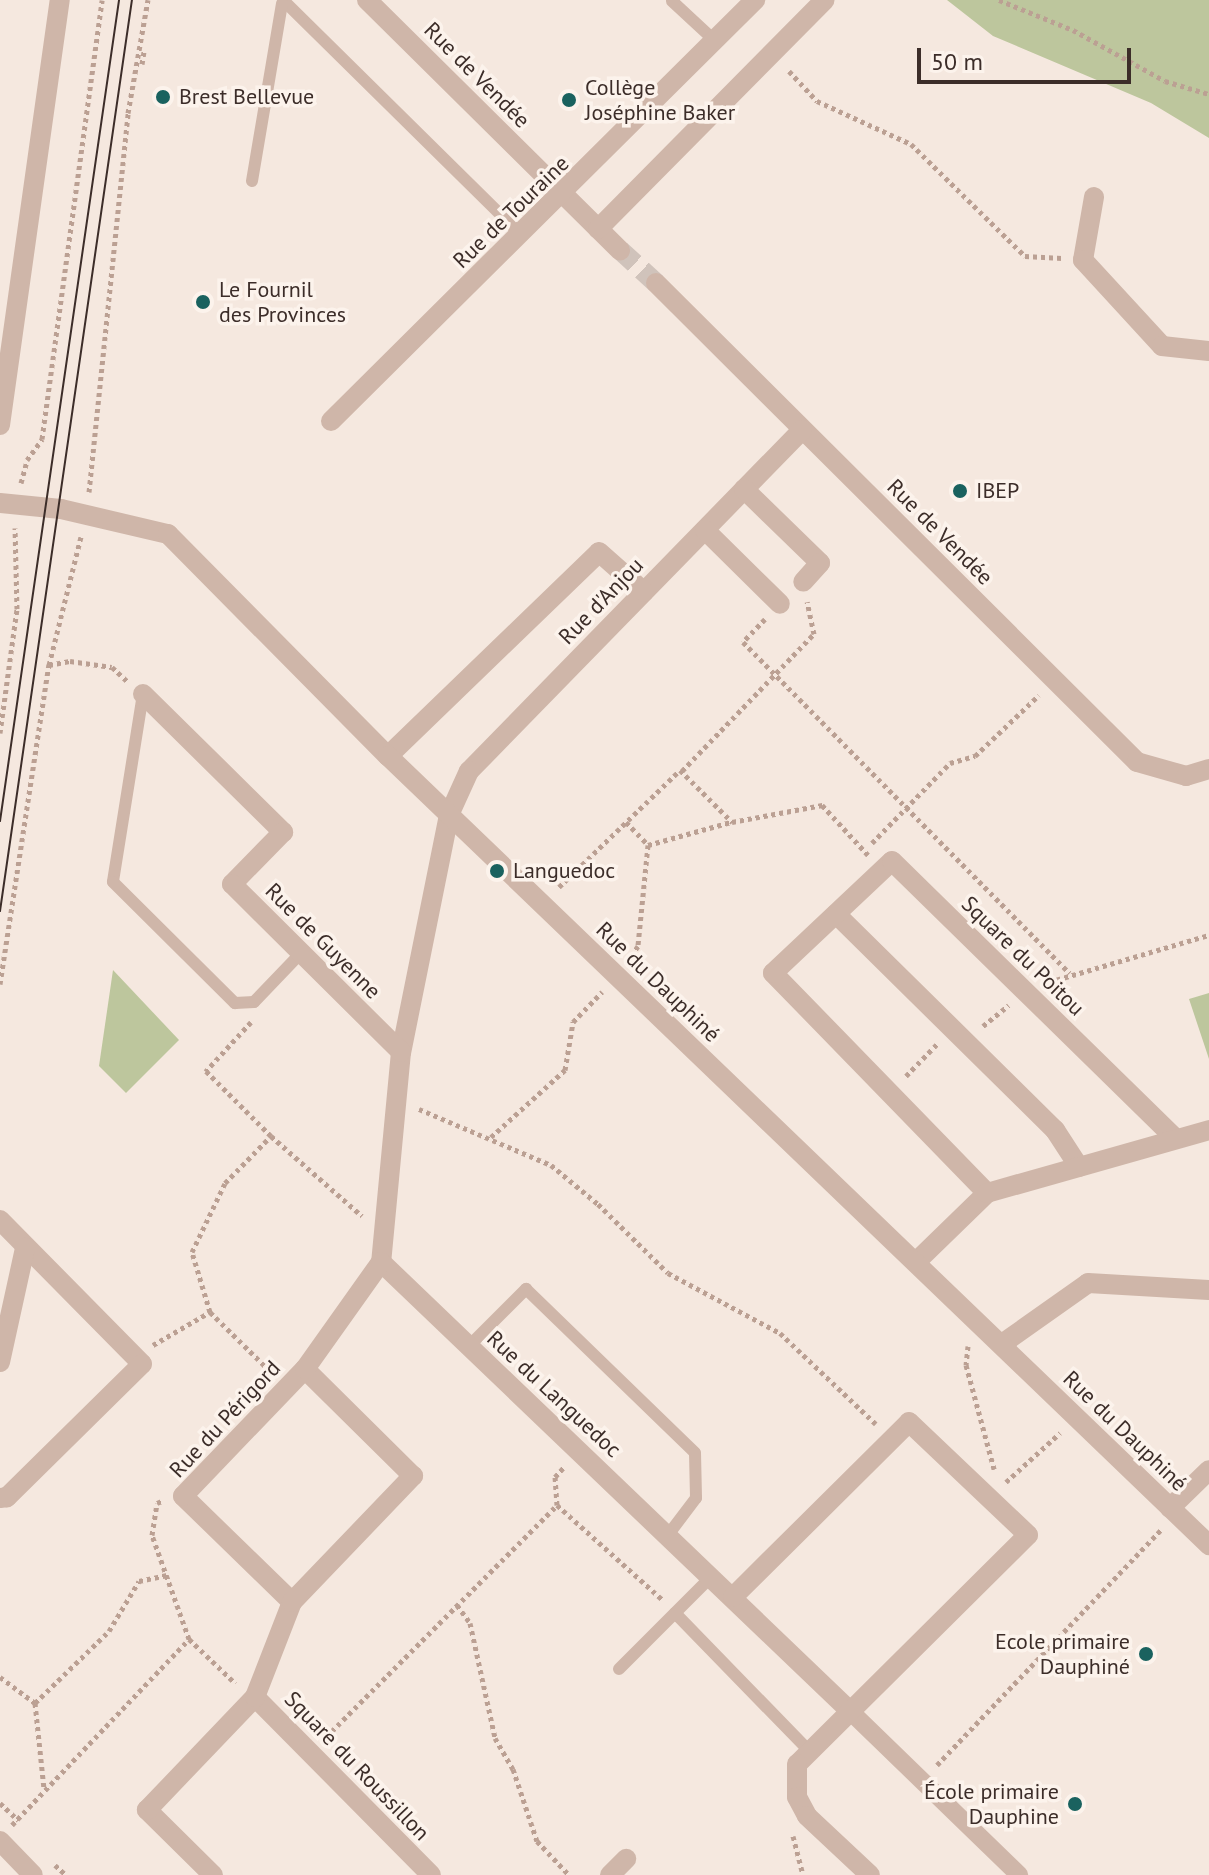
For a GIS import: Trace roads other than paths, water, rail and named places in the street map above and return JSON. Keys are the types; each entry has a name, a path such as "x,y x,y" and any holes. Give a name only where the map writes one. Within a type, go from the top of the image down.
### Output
{"street":[{"path":"0,425 60,0"},
{"name":"Rue de Vendée","path":"367,0 620,250"},
{"name":"Rue de Touraine","path":"331,421 755,0"},
{"path":"598,229 825,0"},
{"path":"1094,197 1083,260 1162,346 1209,351"},
{"name":"Rue de Vendée","path":"656,283 1137,762 1186,776 1209,769"},
{"name":"Rue d'Anjou","path":"449,815 469,771 802,430"},
{"path":"744,489 820,563 803,582"},
{"name":"Rue du Dauphiné","path":"0,503 47,507 168,534 388,756 1209,1545"},
{"path":"705,530 780,604"},
{"path":"388,756 599,552 644,592"},
{"name":"Rue de Guyenne","path":"143,694 283,832 232,884 401,1052"},
{"path":"381,1262 401,1052 449,815"},
{"name":"Square du Poitou","path":"836,914 892,861 1176,1139"},
{"path":"987,1193 773,973 836,914 1055,1130 1079,1167"},
{"path":"916,1262 987,1193 1209,1130"},
{"path":"0,1220 142,1364 7,1497 0,1498"},
{"path":"0,1362 25,1248"},
{"name":"Rue du Languedoc","path":"381,1262 1019,1875"},
{"name":"Rue du Périgord","path":"292,1602 183,1496 305,1369 381,1262"},
{"path":"1002,1344 1088,1283 1209,1290"},
{"name":"Rue du Périgord","path":"255,1697 292,1602 413,1476 305,1369"},
{"path":"733,1597 909,1422 1028,1535 797,1764 797,1797 807,1816 870,1875"},
{"path":"1170,1508 1209,1470"},
{"name":"Square du Roussillon","path":"213,1875 147,1810 255,1697 312,1751 431,1875"},
{"path":"5,1834 33,1875"},
{"path":"610,1875 626,1859"}],"lane":[{"path":"672,1 715,41"},
{"path":"252,181 282,2"},
{"path":"282,2 521,235"},
{"path":"143,694 113,882 235,1003 254,1002 301,953"},
{"path":"469,1346 526,1289 695,1453 696,1498 668,1535"},
{"path":"619,1669 711,1577"},
{"path":"675,1613 809,1751"}],"tunnel":[{"path":"620,250 656,283"}],"tram line":[{"path":"0,821 119,0"},
{"path":"0,911 132,0"}],"place":[{"name":"Brest Bellevue","path":"163,97"},
{"name":"Collège Joséphine Baker","path":"569,100"},
{"name":"Le Fournil des Provinces","path":"203,302"},
{"name":"IBEP","path":"960,491"},
{"name":"Languedoc","path":"497,871"},
{"name":"Ecole primaire Dauphiné","path":"1146,1654"},
{"name":"École primaire Dauphine","path":"1075,1804"}]}
